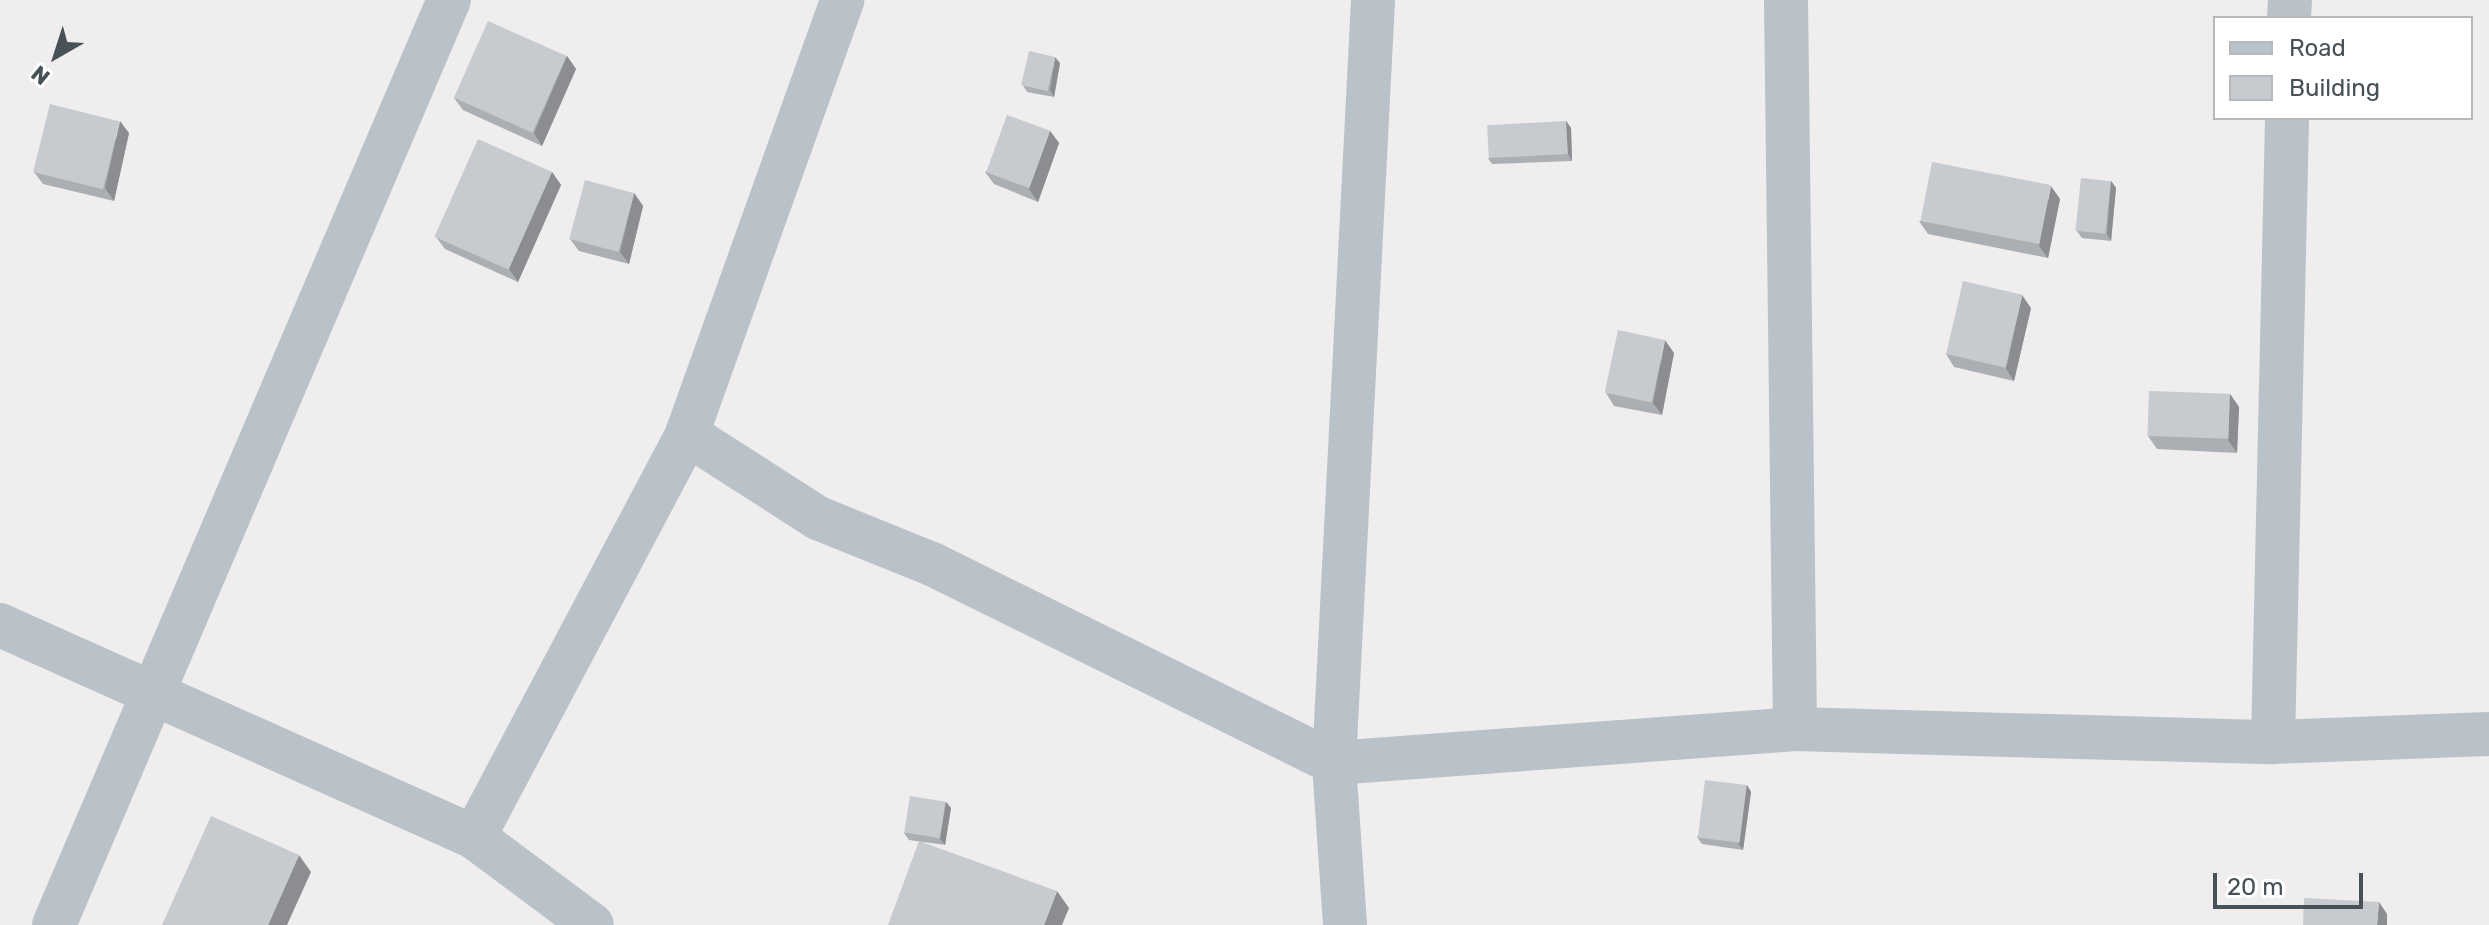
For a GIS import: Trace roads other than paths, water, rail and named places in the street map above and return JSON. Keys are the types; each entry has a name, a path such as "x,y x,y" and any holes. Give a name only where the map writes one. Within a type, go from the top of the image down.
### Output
{"street":[{"path":"54,925 449,0"},
{"path":"474,837 687,434 842,0"},
{"path":"1345,925 1334,763 1373,0"},
{"path":"1786,0 1795,729"},
{"path":"2273,742 2287,120"},
{"path":"687,434 818,518 932,564 1334,763 1795,729 2273,742 2489,734"},
{"path":"0,625 156,692 474,837 592,925"}]}
